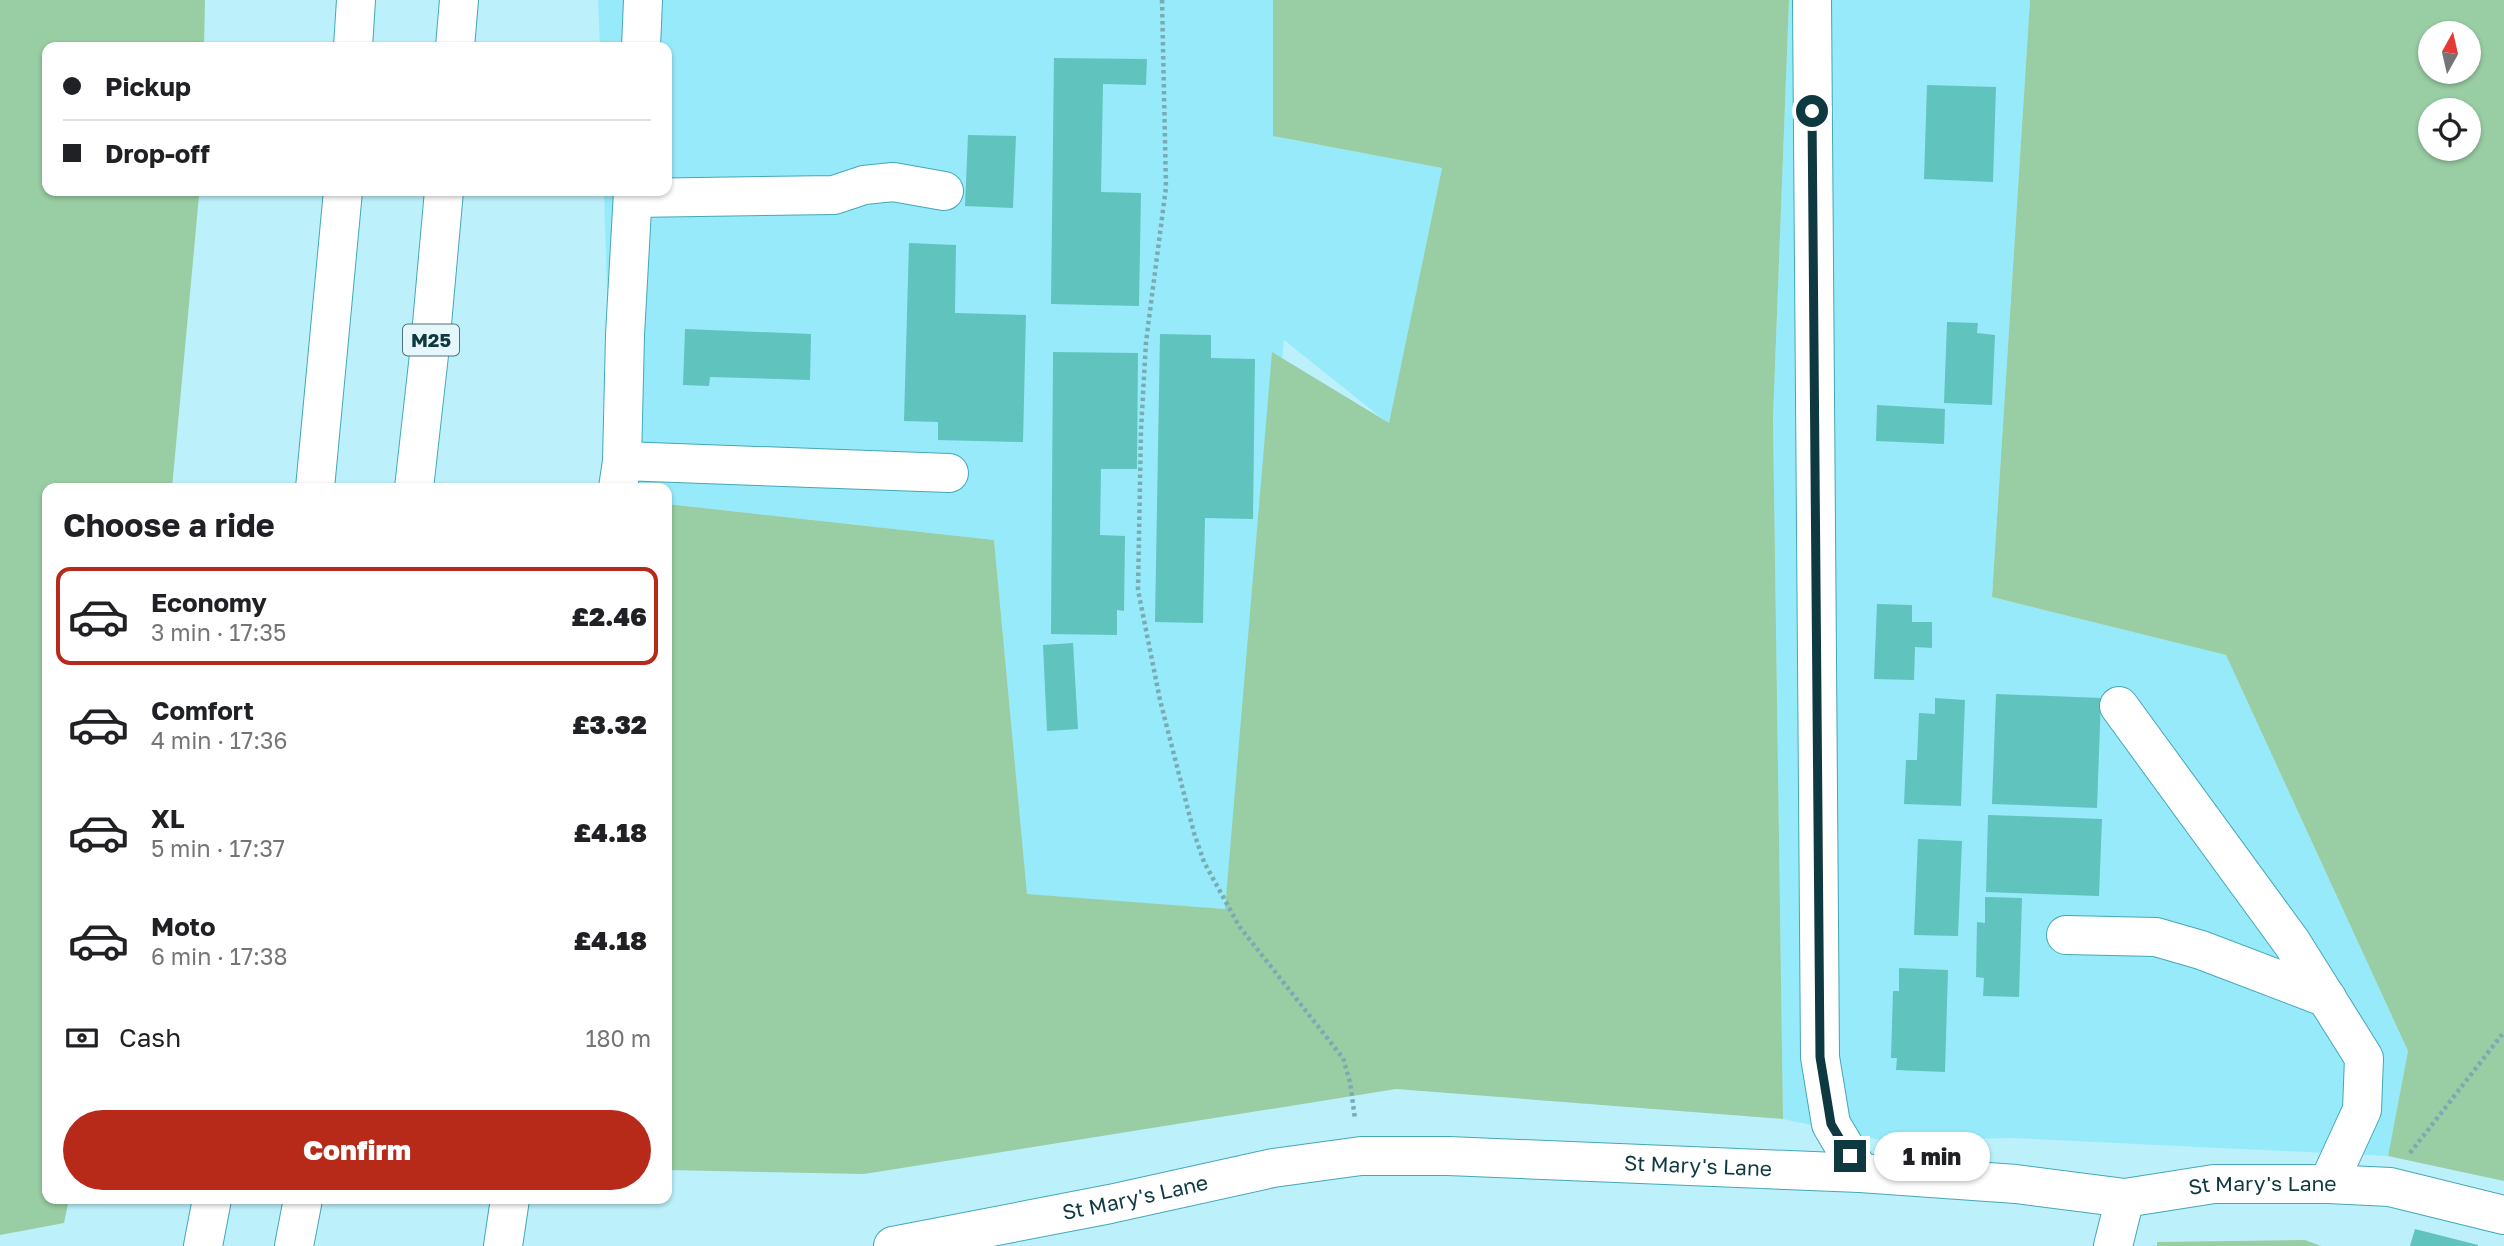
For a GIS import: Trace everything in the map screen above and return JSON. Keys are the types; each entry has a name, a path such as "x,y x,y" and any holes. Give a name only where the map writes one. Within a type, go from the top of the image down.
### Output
{"main road":[{"path":"353,42 356,0"},
{"path":"455,42 459,0"},
{"path":"641,42 643,0"},
{"path":"1812,0 1820,1057 1831,1124 1860,1172"},
{"path":"672,194 834,195 864,185 893,182 944,191"},
{"path":"315,483 343,196"},
{"name":"M25","path":"415,483 443,196"},
{"path":"633,196 620,475 949,472"},
{"path":"2119,706 2292,943 2364,1058 2362,1110 2328,1184"},
{"path":"2066,935 2156,937 2201,950 2326,998"},
{"name":"St Mary's Lane","path":"894,1246 1110,1204 1273,1168 1361,1156 1448,1156 1860,1172 2016,1184 2125,1198 2214,1184 2390,1187 2504,1215"},
{"path":"2113,1246 2125,1198"},
{"path":"203,1246 211,1204"},
{"path":"295,1246 302,1204"},
{"path":"503,1246 509,1204"}],"path":[{"path":"1162,0 1166,187 1146,342 1140,456 1138,590 1160,700 1204,862 1240,926 1343,1058 1350,1082 1361,1156"},
{"path":"2390,1187 2411,1150 2504,1032"}],"shaded area":[{"path":"598,0 1273,0 1273,136 1442,168 1389,424 1284,340 1225,909 1027,895 994,540 672,505 672,483 613,483 604,196 672,196 672,42 600,42"},
{"path":"1789,0 2030,0 1992,597 2226,655 2408,1051 2388,1156 2012,1138 1886,1141 1783,1119 1773,418"}],"green space":[{"path":"0,0 205,0 204,42 42,42 42,196 199,196 172,483 42,483 42,1204 68,1204 64,1223 0,1235"},
{"path":"1273,0 1789,0 1773,418 1783,1119 1396,1089 864,1174 672,1170 672,505 994,540 1027,894 1225,909 1272,352 1389,423 1442,168 1273,136"},
{"path":"2030,0 2504,0 2504,1181 2388,1156 2408,1051 2226,655 1992,597"},
{"path":"2305,1240 2321,1246 2157,1246 2157,1242"}],"building":[{"path":"1054,58 1147,59 1146,85 1103,84 1101,192 1141,193 1139,306 1051,304"},
{"path":"1927,85 1996,87 1993,182 1924,179"},
{"path":"968,135 1016,136 1013,208 965,206"},
{"path":"909,243 956,245 955,313 1026,315 1023,442 938,440 938,422 904,421"},
{"path":"1947,322 1978,323 1977,333 1995,335 1992,405 1944,403"},
{"path":"685,329 811,334 810,380 710,377 709,386 683,385"},
{"path":"1160,334 1211,335 1211,358 1255,359 1253,519 1205,518 1203,623 1155,622"},
{"path":"1053,352 1138,353 1137,469 1101,469 1100,535 1125,536 1124,611 1117,610 1117,635 1051,634"},
{"path":"1877,405 1945,409 1944,444 1876,441"},
{"path":"1877,604 1912,605 1912,622 1932,622 1932,648 1915,647 1914,680 1874,679"},
{"path":"1073,643 1078,729 1047,731 1043,645"},
{"path":"1996,694 2101,698 2097,808 1992,804"},
{"path":"1935,698 1965,700 1961,806 1904,804 1906,760 1917,760 1919,713 1935,714"},
{"path":"1988,815 2102,819 2099,896 1986,892"},
{"path":"1918,839 1962,841 1958,936 1914,935"},
{"path":"1985,897 2022,898 2019,997 1983,996 1984,978 1976,977 1977,922 1985,923"},
{"path":"1899,968 1948,970 1945,1072 1896,1070 1897,1058 1891,1058 1893,991 1899,991"},
{"path":"2415,1229 2478,1245 2478,1246 2410,1246"}],"route":[{"path":"1812,111 1820,1057 1831,1124 1850,1156"}]}
